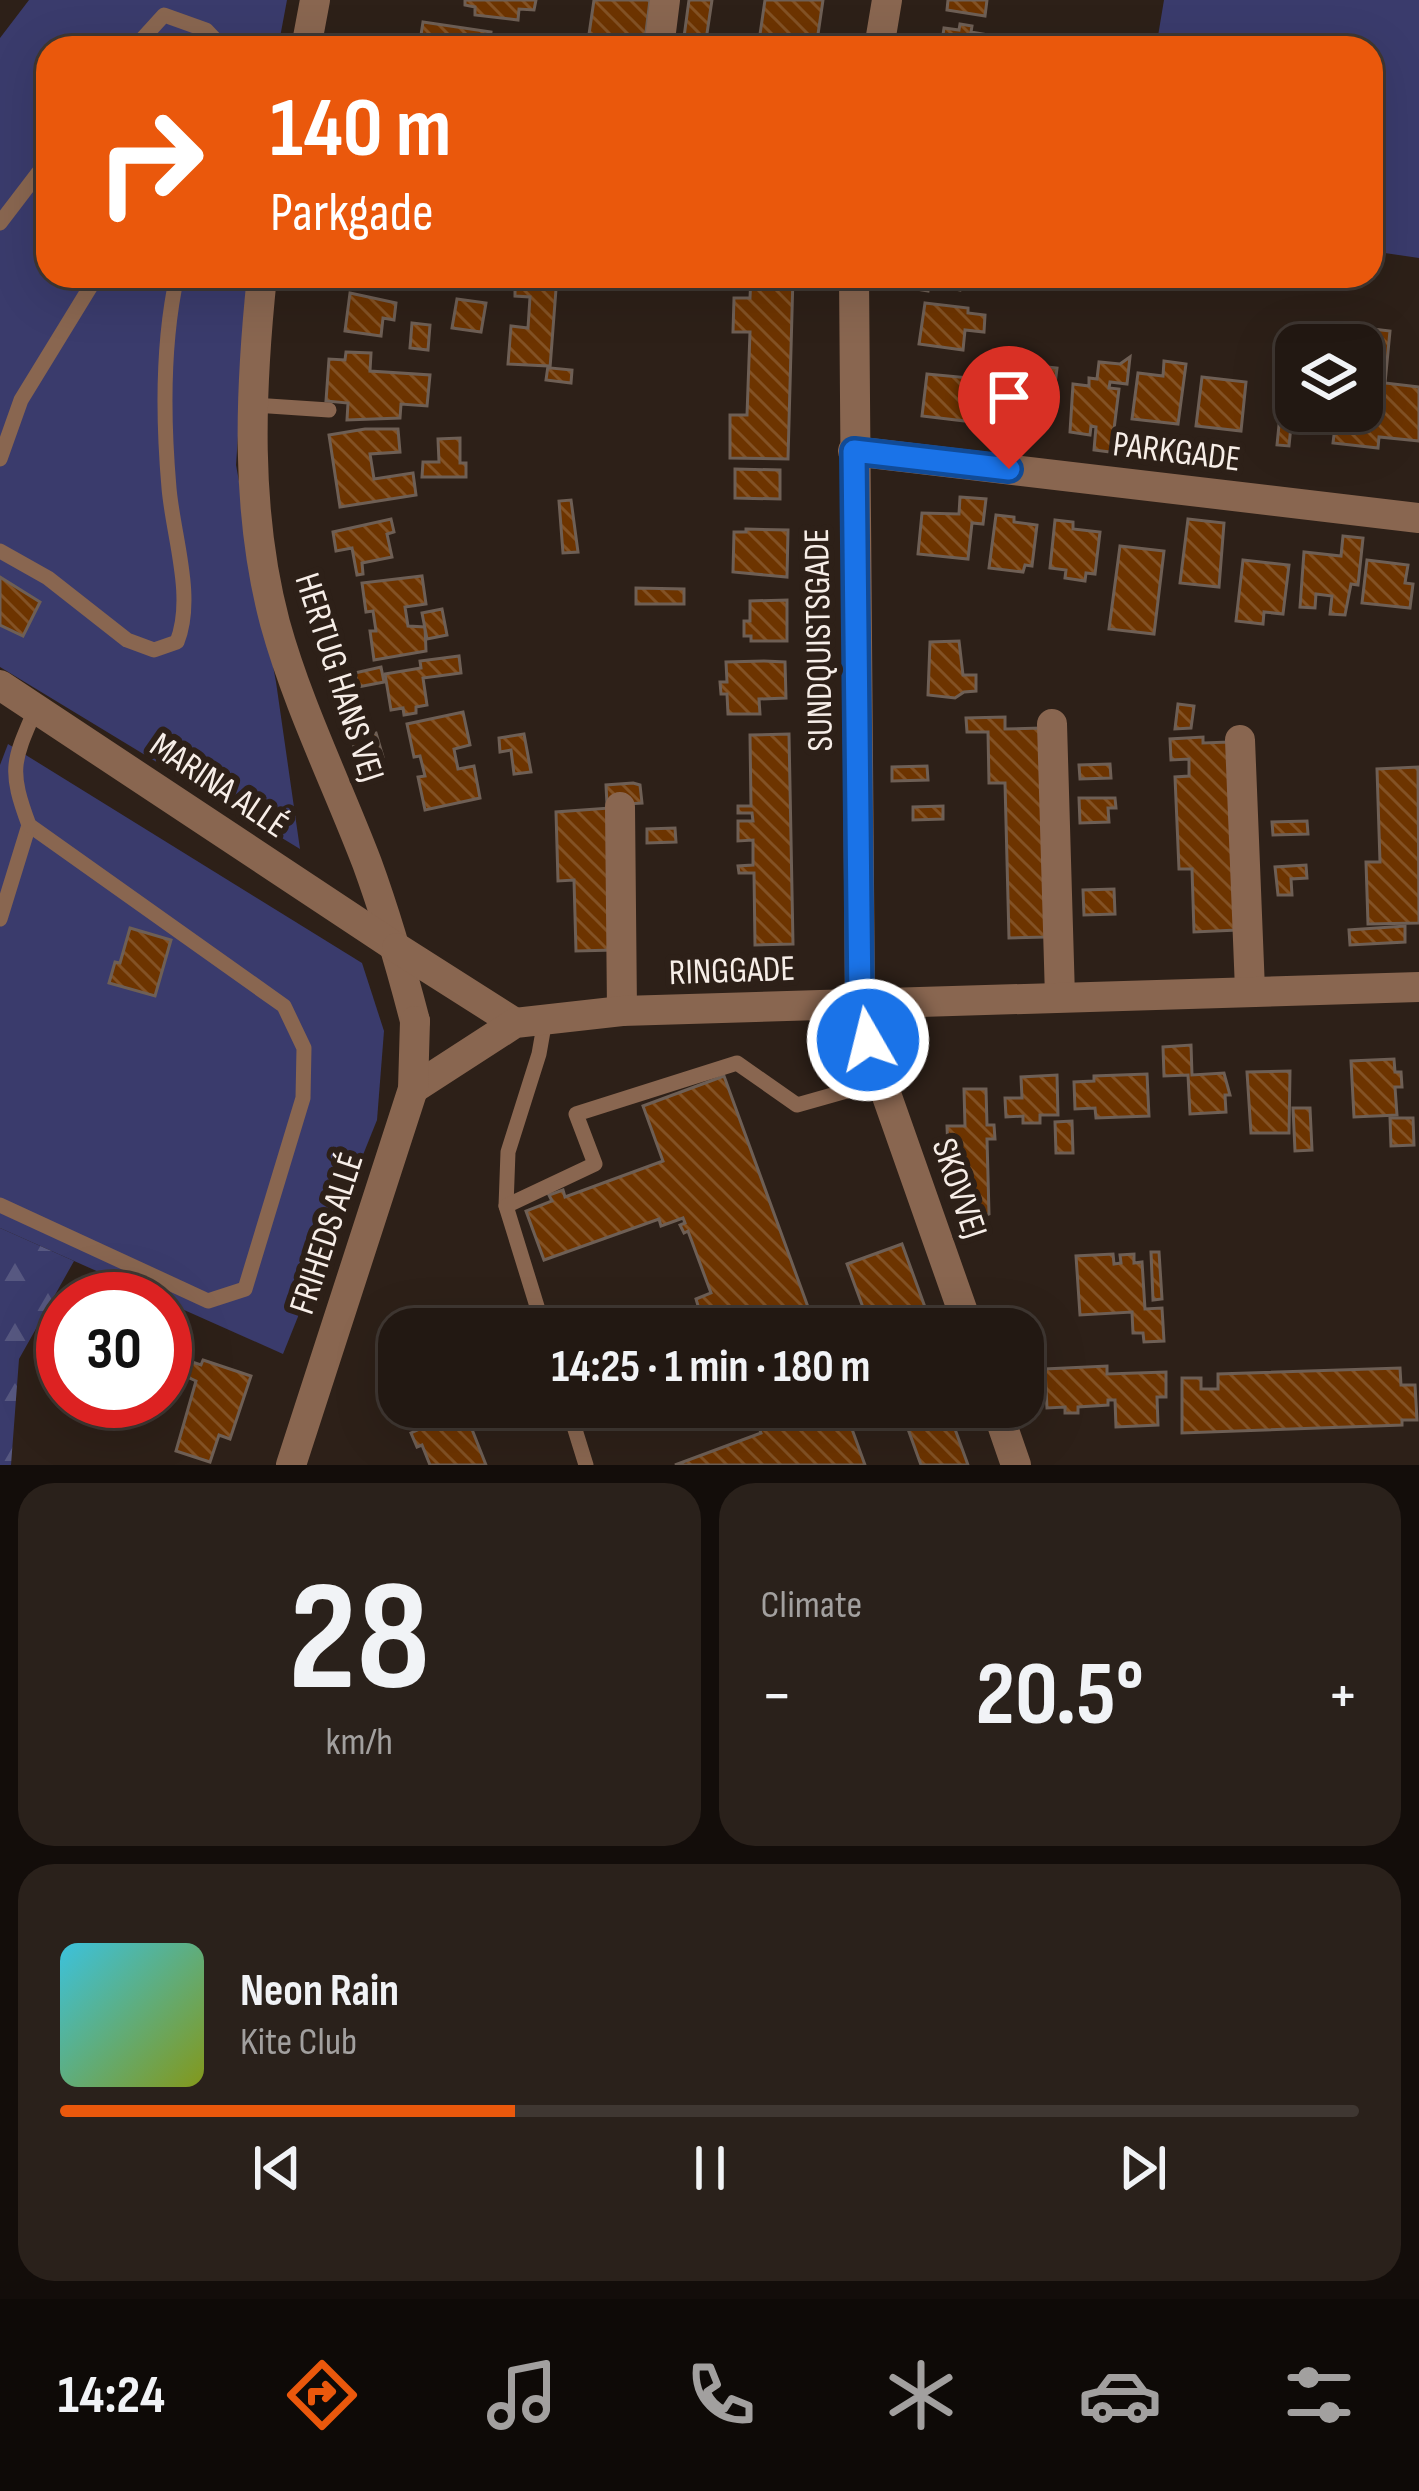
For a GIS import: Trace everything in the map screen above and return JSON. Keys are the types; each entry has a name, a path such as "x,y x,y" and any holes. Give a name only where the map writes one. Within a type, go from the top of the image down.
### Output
{"street":[{"path":"308,36 315,0"},
{"path":"660,36 665,0"},
{"path":"881,36 887,0"},
{"name":"HERTUG HANS VEJ","path":"261,288 253,405 256,527 275,620 307,723 366,860 397,948 415,1021"},
{"name":"SUNDQUISTSGADE","path":"854,288 860,1003"},
{"name":"PARKGADE","path":"854,451 1419,518"},
{"name":"MARINA ALLÉ","path":"0,685 397,948"},
{"path":"1052,724 1060,997"},
{"path":"1240,740 1250,990"},
{"name":"RINGGADE","path":"620,806 622,1012"},
{"path":"397,948 530,1021"},
{"name":"RINGGADE","path":"412,1089 530,1021 622,1012 1419,986"},
{"name":"SKOVVEJ","path":"860,1003 882,1081 962,1308"},
{"name":"FRIHEDS ALLÉ","path":"291,1465 412,1089 415,1021"},
{"path":"1003,1428 1016,1465"}],"lane":[{"path":"145,36 164,15 212,36"},
{"path":"0,223 36,176"},
{"path":"0,459 21,400 90,288"},
{"path":"0,550 48,578 127,640 154,650 176,643 185,621 169,486 164,383 176,288"},
{"path":"253,405 329,410"},
{"path":"0,1205 208,1301 245,1288 303,1098 304,1048 284,1006 28,825 15,788 15,756 36,708"},
{"path":"0,920 28,825"},
{"path":"530,1021 539,1054 508,1152 506,1206 538,1308"},
{"path":"506,1206 595,1164 576,1114 737,1063 797,1105 882,1081"},
{"path":"575,1428 586,1465"}],"green space":[{"path":"29,0 287,0 280,36 36,36 36,288 248,288 236,465 276,682 300,849 0,667 0,38"},
{"path":"1164,0 1419,0 1419,258 1383,253 1383,36 1158,36"},
{"path":"8,744 362,963 384,1031 377,1120 283,1354 192,1313 192,1272 99,1272 0,1228 0,765"},
{"path":"0,1228 74,1261 68,1272 36,1272 36,1329 19,1359 11,1465 0,1465"}],"building":[{"path":"465,0 536,0 534,10 519,9 518,20 475,15 475,7 465,5"},
{"path":"594,0 650,0 646,36 589,36"},
{"path":"689,0 712,0 707,36 684,36"},
{"path":"765,0 823,0 818,36 760,36"},
{"path":"948,0 987,0 985,16 947,10"},
{"path":"423,22 491,32 490,36 421,36"},
{"path":"960,24 972,26 971,32 994,36 943,36 944,28 959,30"},
{"path":"515,288 556,288 550,368 572,370 571,383 546,380 548,366 508,364 511,326 528,328 530,297 515,296"},
{"path":"750,288 793,288 788,459 730,458 730,415 747,415 750,332 733,332 734,298 750,298"},
{"path":"350,293 396,303 394,320 383,318 381,336 345,331"},
{"path":"457,299 486,303 481,332 452,328"},
{"path":"925,303 985,315 984,332 965,330 963,350 919,344"},
{"path":"412,323 430,325 428,350 410,348"},
{"path":"1383,330 1390,331 1385,383 1419,387 1419,441 1379,437 1378,448 1333,443 1334,432 1383,432"},
{"path":"346,352 371,353 370,371 430,375 427,406 401,404 400,418 347,420 348,403 326,401 329,359 345,360"},
{"path":"1130,357 1127,384 1110,382 1109,388 1119,389 1114,429 1121,430 1118,453 1094,450 1096,427 1091,426 1090,435 1070,432 1073,384 1089,386 1089,378 1097,379 1099,362 1120,364"},
{"path":"1164,361 1186,364 1178,424 1132,419 1138,373 1163,376"},
{"path":"1011,363 1057,368 1051,417 1006,412"},
{"path":"927,374 970,378 965,421 922,416"},
{"path":"1202,377 1246,382 1241,431 1196,426"},
{"path":"398,429 400,452 370,454 374,479 413,473 416,495 340,507 329,435"},
{"path":"1278,432 1290,432 1289,446 1277,445"},
{"path":"460,438 460,463 466,463 466,477 422,477 423,462 439,462 438,439"},
{"path":"735,469 780,470 780,499 735,498"},
{"path":"960,497 986,499 983,524 972,523 968,559 918,554 922,513 959,514"},
{"path":"571,500 578,552 563,553 559,501"},
{"path":"996,515 1037,525 1032,566 1025,565 1023,572 989,568"},
{"path":"391,519 394,532 387,534 392,557 362,563 363,574 357,575 352,548 336,551 333,532"},
{"path":"1188,519 1224,523 1219,587 1180,583"},
{"path":"1055,520 1073,522 1073,529 1100,532 1095,574 1086,573 1085,581 1065,578 1066,570 1050,568"},
{"path":"788,530 787,577 733,572 734,532"},
{"path":"1343,536 1363,538 1358,585 1351,584 1345,615 1330,614 1332,596 1316,594 1315,608 1300,607 1304,552 1341,556"},
{"path":"1120,546 1164,551 1154,634 1109,629"},
{"path":"1243,560 1289,565 1283,614 1264,612 1263,624 1236,621"},
{"path":"1367,560 1408,565 1405,583 1413,584 1410,608 1362,603"},
{"path":"422,576 426,604 405,607 408,626 425,627 426,651 374,660 373,611 366,612 362,583"},
{"path":"0,577 40,602 23,636 0,625"},
{"path":"636,588 684,589 684,604 636,604"},
{"path":"787,600 787,641 751,641 751,636 744,636 750,601"},
{"path":"442,609 447,635 427,639 422,613"},
{"path":"959,641 963,675 976,675 976,691 955,698 928,695 930,642"},
{"path":"459,656 461,673 423,678 427,705 404,715 403,708 391,710 385,674 421,668 420,661"},
{"path":"726,662 785,662 786,698 759,699 760,714 728,714 727,694 721,694 720,682 727,682"},
{"path":"381,667 384,682 358,687 355,673"},
{"path":"1178,704 1194,706 1191,728 1175,729"},
{"path":"463,712 470,745 454,749 458,769 474,766 480,798 425,810 418,777 425,776 420,756 414,757 407,724"},
{"path":"1005,717 1005,729 1041,728 1046,937 1009,938 1005,783 989,783 988,732 967,732 966,718"},
{"path":"376,733 383,757 358,763 352,739"},
{"path":"524,734 531,772 514,774 511,750 500,752 499,738"},
{"path":"789,734 793,944 755,945 754,873 739,873 738,866 753,865 753,840 738,841 738,821 753,821 752,813 738,813 738,806 751,806 750,735"},
{"path":"1203,737 1203,743 1229,742 1237,930 1194,932 1192,869 1179,869 1175,777 1189,776 1189,759 1171,760 1170,739"},
{"path":"1110,764 1111,778 1080,779 1079,765"},
{"path":"927,766 928,780 892,781 892,767"},
{"path":"1418,767 1419,923 1368,924 1366,862 1380,862 1377,769"},
{"path":"606,785 640,785 642,803 607,805"},
{"path":"1079,798 1115,798 1116,808 1108,808 1109,822 1080,823"},
{"path":"943,806 943,819 913,820 913,807"},
{"path":"609,808 614,950 576,951 574,880 558,881 556,812"},
{"path":"1307,821 1308,834 1273,835 1272,822"},
{"path":"675,828 676,842 647,843 647,829"},
{"path":"1306,865 1307,878 1291,879 1292,895 1278,895 1275,867"},
{"path":"1114,889 1115,914 1084,915 1083,890"},
{"path":"1405,926 1405,942 1350,945 1349,930"},
{"path":"130,928 171,940 155,996 109,983"},
{"path":"1191,1045 1192,1075 1224,1073 1230,1095 1225,1095 1226,1112 1190,1114 1188,1075 1164,1076 1163,1047"},
{"path":"1394,1059 1402,1087 1395,1087 1397,1115 1354,1117 1351,1061"},
{"path":"1290,1071 1289,1133 1251,1133 1247,1072"},
{"path":"1147,1074 1149,1116 1096,1118 1095,1108 1075,1109 1074,1082 1094,1081 1094,1076"},
{"path":"1057,1075 1058,1115 1040,1115 1040,1123 1023,1123 1023,1116 1006,1117 1005,1098 1022,1098 1021,1077"},
{"path":"724,1076 808,1308 699,1308 696,1299 711,1293 688,1231 684,1233 680,1225 685,1223 683,1218 661,1226 659,1219 544,1260 526,1211 552,1201 549,1195 563,1190 565,1197 663,1161 643,1106"},
{"path":"964,1089 986,1089 987,1125 994,1125 995,1139 987,1139 989,1214 970,1221 957,1192 953,1150 948,1150 947,1126 965,1126"},
{"path":"1293,1108 1310,1108 1312,1150 1295,1151"},
{"path":"1390,1118 1413,1118 1414,1145 1391,1146"},
{"path":"1072,1121 1073,1153 1056,1153 1055,1122"},
{"path":"902,1244 925,1308 863,1308 847,1264"},
{"path":"1151,1252 1159,1252 1162,1299 1153,1300"},
{"path":"1113,1254 1114,1264 1121,1263 1120,1255 1134,1254 1134,1263 1142,1262 1145,1309 1162,1308 1164,1341 1144,1342 1143,1333 1133,1333 1132,1312 1080,1315 1076,1256"},
{"path":"203,1360 251,1376 230,1439 219,1435 210,1462 176,1451 183,1428 192,1428 196,1381 192,1362 201,1365"},
{"path":"1107,1366 1107,1374 1166,1372 1166,1397 1157,1397 1158,1425 1116,1427 1115,1400 1108,1400 1108,1405 1078,1407 1078,1413 1065,1413 1065,1407 1047,1408 1045,1369"},
{"path":"1400,1368 1401,1385 1415,1385 1417,1420 1402,1420 1402,1425 1182,1433 1182,1378 1201,1378 1201,1389 1218,1389 1218,1374"},
{"path":"422,1428 471,1428 486,1465 430,1465 411,1433"},
{"path":"759,1428 852,1428 865,1465 675,1465 761,1433"},
{"path":"908,1428 955,1428 968,1465 921,1465"}],"route":[{"path":"868,1040 860,1003 854,451 1009,469"}]}
